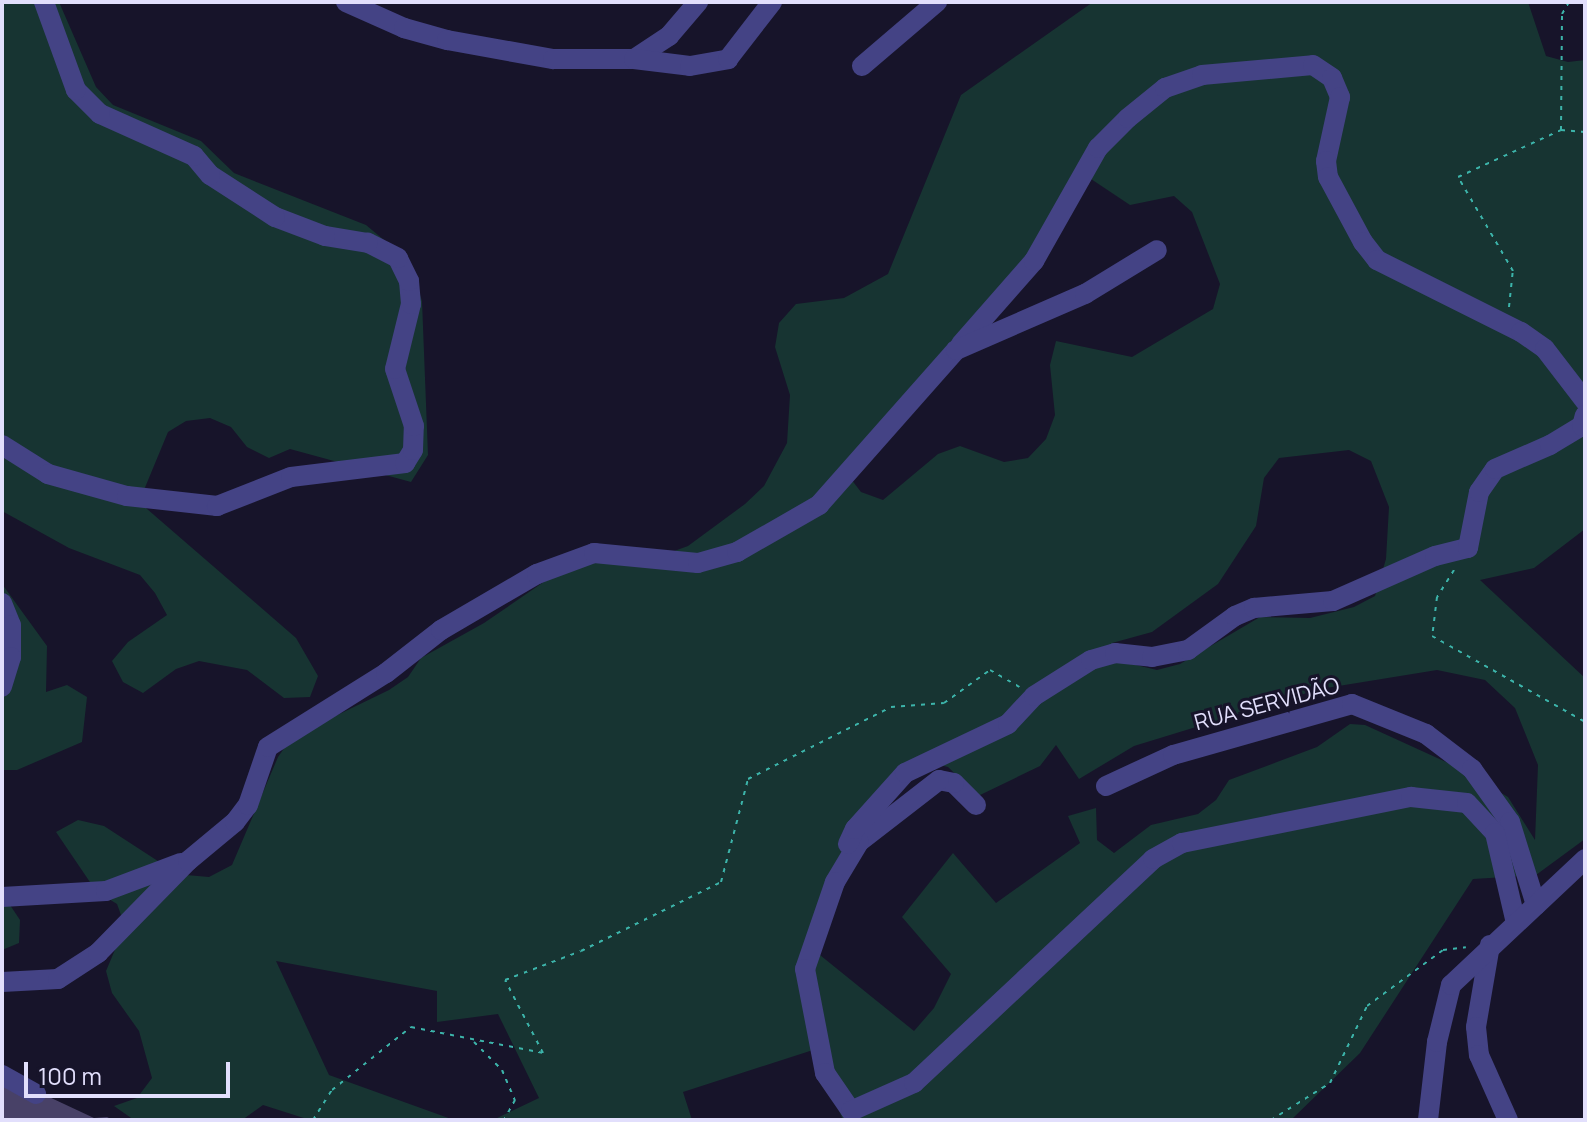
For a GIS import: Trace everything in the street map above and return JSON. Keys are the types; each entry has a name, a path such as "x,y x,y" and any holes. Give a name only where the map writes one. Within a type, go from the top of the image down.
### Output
{"street":[{"path":"2,463 127,496 217,506 291,477 405,463 413,450 414,426 396,381 411,304 409,281 398,258 368,243 338,240 275,217 210,175 194,156 100,114 76,90 44,2"},
{"path":"346,2 404,28 447,40 553,59 634,59 690,66 728,59 772,2"},
{"path":"634,59 669,36 698,2"},
{"path":"862,66 937,2"},
{"path":"2,982 58,979 98,953 188,861 235,822 248,805 268,747 286,732 537,574 594,553 698,563 737,552 819,505 1034,261 1098,148 1165,88 1202,75 1280,64 1313,65 1332,78 1340,97 1326,161 1328,177 1377,260 1508,323 1545,349 1585,401"},
{"path":"956,350 1085,294 1157,250"},
{"path":"1516,923 1495,833 1467,803 1411,797 1182,843 1153,859 914,1083 851,1111 825,1073 805,969 855,829 905,773 1008,724 1034,696 1091,660 1115,653 1152,657 1188,650 1235,616 1254,608 1333,601 1435,556 1468,548 1479,492 1495,469 1550,445 1582,426 1585,415"},
{"path":"2,445 48,474"},
{"path":"2,603 11,625 11,657 2,687"},
{"name":"RUA SERVIDÃO","path":"1106,786 1186,750 1352,704 1426,734 1472,769 1510,822 1536,905"},
{"path":"835,882 859,842 939,780 954,783 976,805"},
{"path":"1428,1120 1437,1042 1451,985 1490,945 1585,859"},
{"path":"2,897 106,891 188,861"},
{"path":"1490,945 1476,1027 1479,1055 1508,1120"},
{"path":"5,1081 51,1100"}],"path":[{"path":"1561,130 1562,14 1569,2"},
{"path":"1508,323 1513,271 1458,177 1561,130 1585,132"},
{"path":"1468,548 1437,597 1432,636 1585,722"},
{"path":"313,1120 332,1090 411,1027 543,1053 505,980 581,951 721,882 748,779 891,707 944,703 990,670 1034,696"},
{"path":"1271,1120 1330,1083 1367,1006 1443,950 1490,945"},
{"path":"473,1041 502,1070 515,1100 504,1120"}],"green space":[{"path":"2,2 59,2 96,87 113,105 201,141 234,173 366,225 402,255 415,279 422,301 428,455 411,482 290,449 269,458 247,447 231,427 210,418 186,421 168,432 139,502 296,638 318,676 310,697 284,698 247,670 199,661 176,669 143,693 123,682 112,661 128,642 167,615 155,593 140,575 69,548 2,511"},
{"path":"1093,2 1528,2 1546,56 1568,62 1585,60 1585,529 1534,568 1480,580 1585,678 1585,839 1536,875 1473,879 1360,1053 1291,1120 843,1120 813,1050 683,1092 692,1120 493,1120 539,1098 498,1014 437,1022 437,991 276,961 329,1075 454,1120 310,1120 263,1105 242,1120 134,1120 114,1106 137,1098 152,1078 139,1031 112,993 106,971 125,926 117,904 96,891 56,832 78,820 104,826 164,865 186,875 209,877 232,865 278,757 292,737 389,690 408,677 421,658 484,623 596,546 666,554 688,546 745,504 764,486 787,443 790,395 775,347 779,323 796,304 844,298 888,274 961,95","holes":["1088,177 1130,205 1174,196 1192,212 1220,284 1213,309 1132,357 1056,341 1050,365 1055,415 1046,439 1028,458 1004,462 960,446 938,454 883,500 861,492 851,479","1349,450 1371,461 1389,507 1386,559 1375,596 1354,607 1310,618 1260,617 1180,664 1157,670 1132,664 1112,643 1152,632 1218,584 1256,526 1264,478 1279,458","1437,670 1485,680 1515,708 1538,765 1535,840 1508,797 1457,767 1365,725 1350,724 1317,747 1229,780 1216,800 1198,814 1151,825 1114,853 1097,840 1096,808 1068,816 1080,843 996,903 953,853 902,917 951,974 934,1008 914,1031 815,951 867,821 914,773 936,764 948,767 978,796 1040,766 1056,745 1079,779 1134,746 1320,689"]},
{"path":"2,584 47,646 46,692 67,685 87,697 82,742 17,770 2,770"},
{"path":"2,893 20,920 19,943 2,950"}],"building":[{"path":"2,1081 32,1089 94,1118 113,1120 2,1120"}]}
